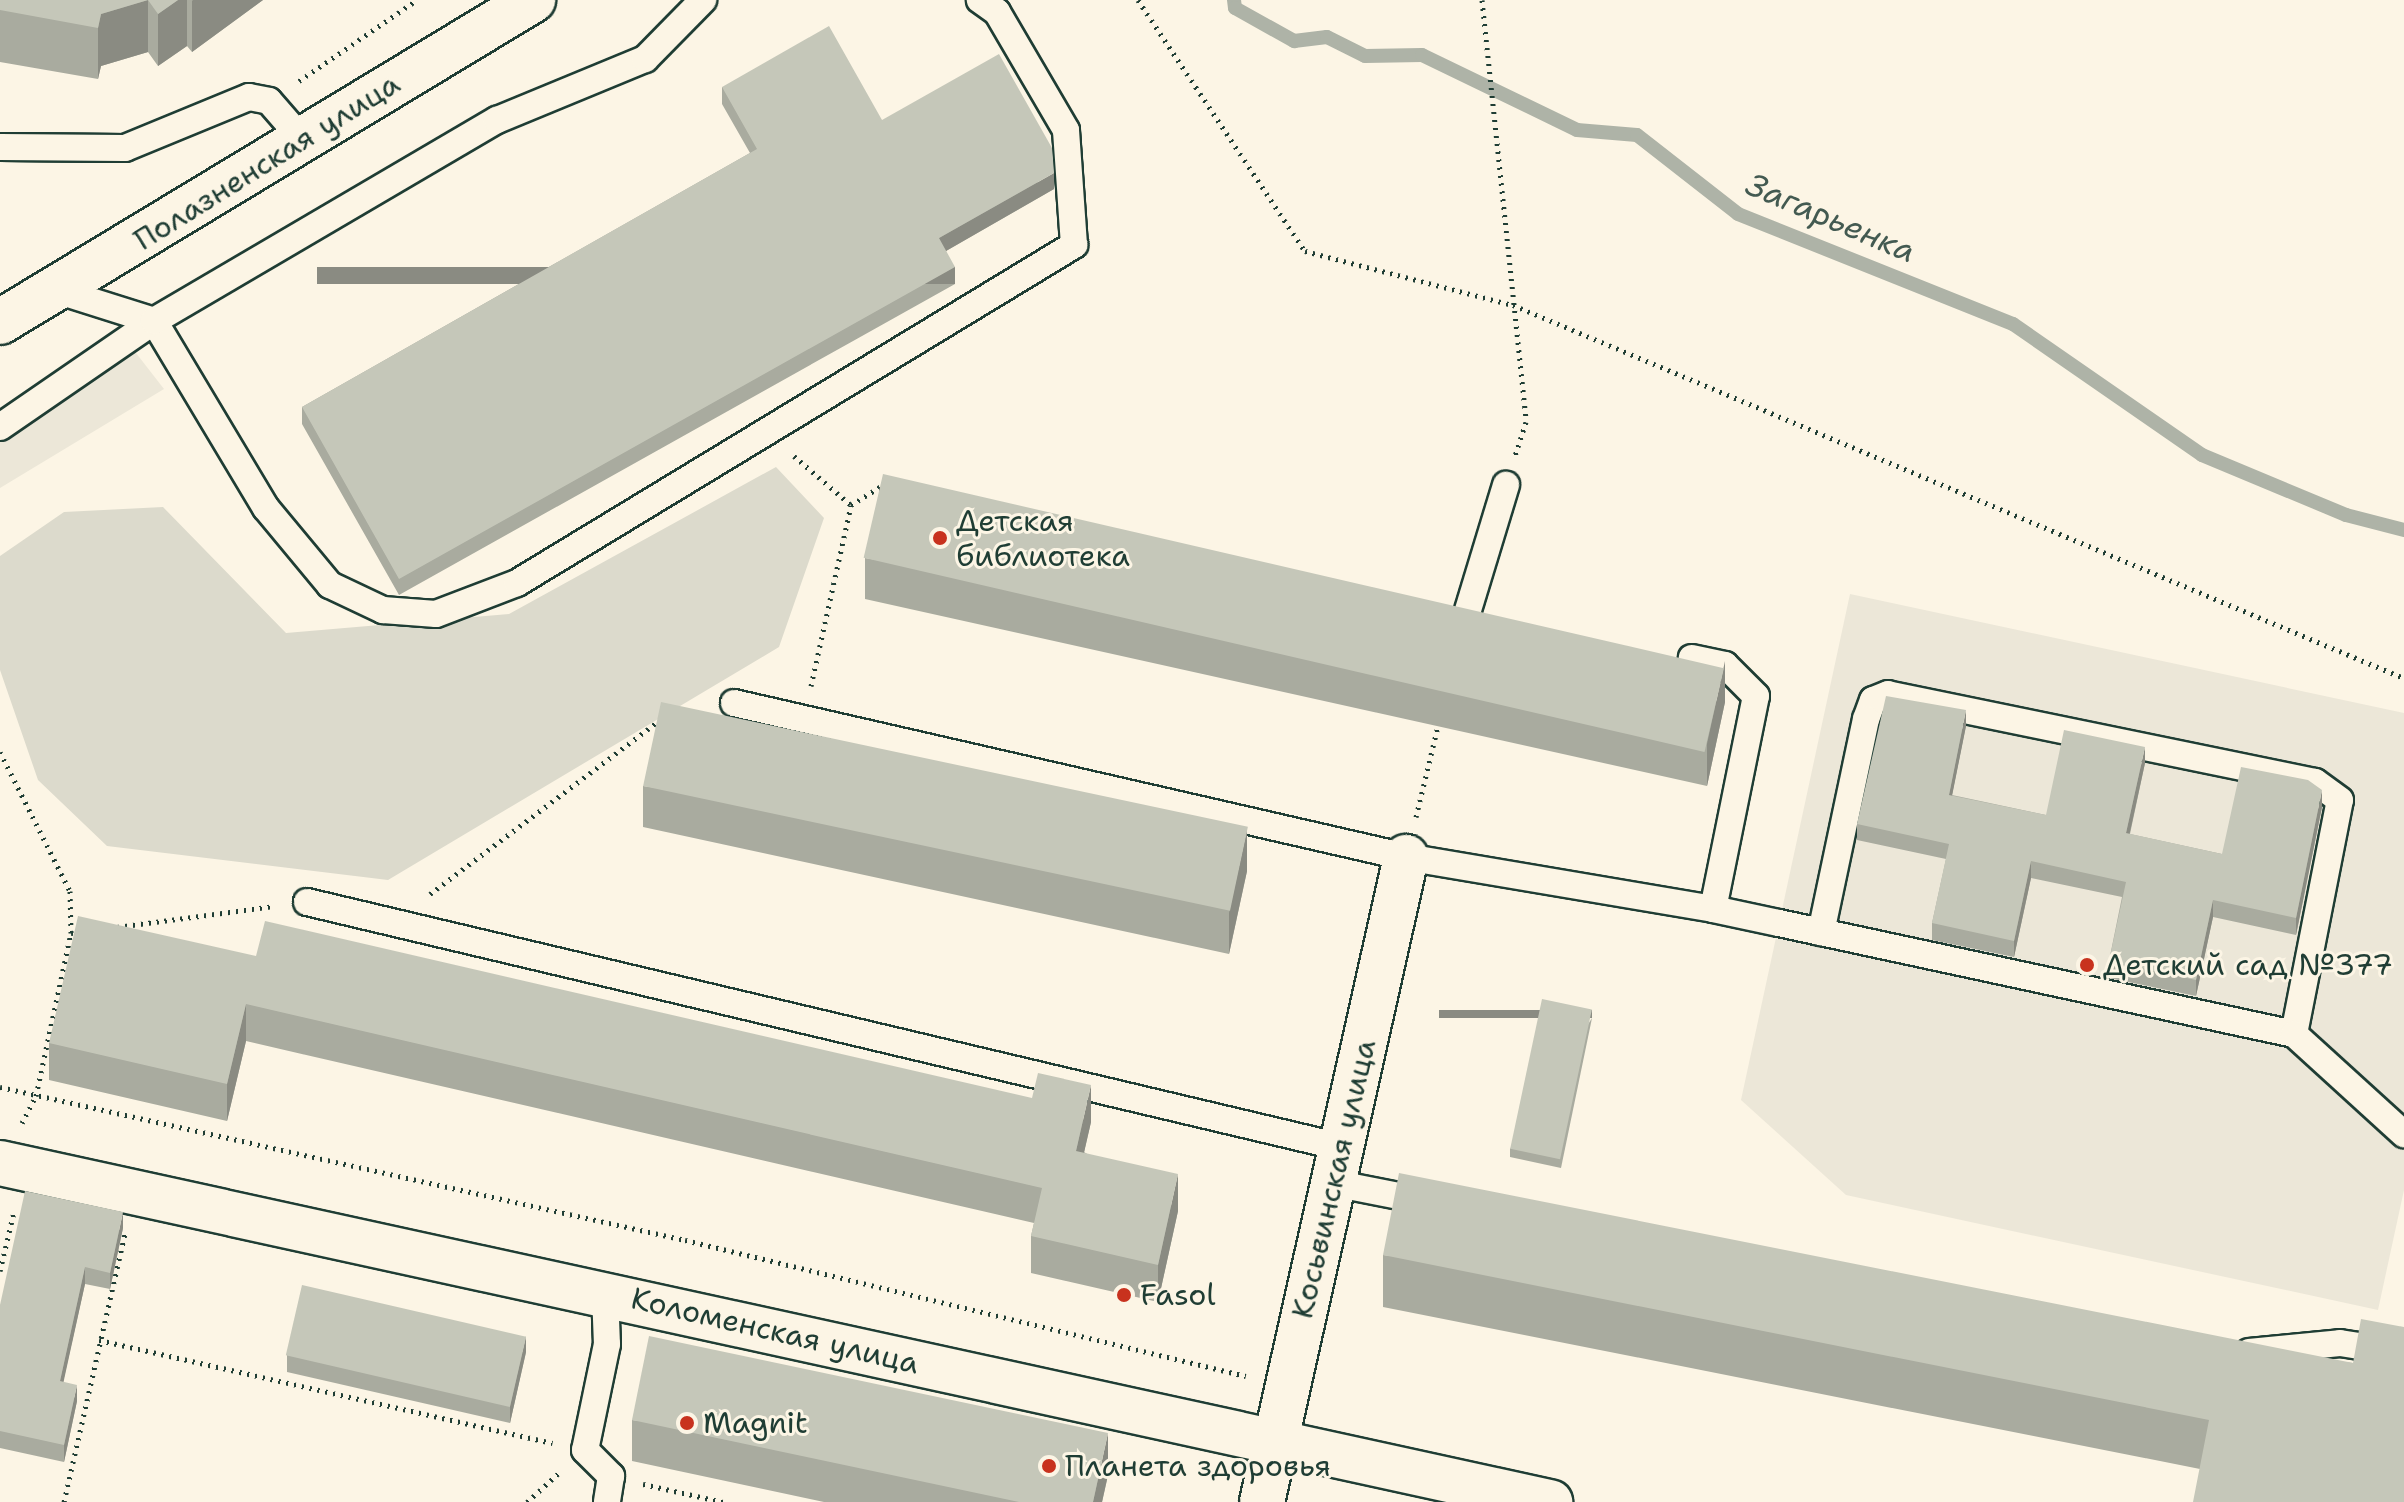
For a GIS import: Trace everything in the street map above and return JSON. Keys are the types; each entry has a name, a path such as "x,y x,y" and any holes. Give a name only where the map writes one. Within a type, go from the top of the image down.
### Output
{"street":[{"name":"Полазненская улица","path":"0,322 59,291 302,139 533,0"},
{"name":"Косьвинская улица","path":"1262,1502 1406,857"},
{"name":"Коломенская улица","path":"1,1163 1550,1502"}],"lane":[{"path":"0,427 154,321 497,120 645,59 703,0"},
{"path":"59,291 154,321 266,508 330,585 383,610 436,614 517,583 768,434 1074,245 1066,130 997,12 980,0"},
{"path":"0,147 125,148 249,97 269,101 302,139"},
{"path":"1468,610 1506,485"},
{"path":"1437,603 1498,616"},
{"path":"1664,652 1725,665 1756,696 1713,909"},
{"path":"1821,932 1866,719 1873,700 1888,694 2315,782 2340,800 2340,824 2294,1034"},
{"path":"734,703 1406,857 1713,909 2294,1034 2404,1134"},
{"path":"307,902 398,919 1337,1165 1458,1207"},
{"path":"605,1293 607,1344 585,1450 609,1489"},
{"path":"2223,1355 2340,1343 2404,1353"}],"path":[{"path":"269,101 417,0"},
{"path":"1138,0 1305,251 1513,305 2404,678"},
{"path":"1482,0 1526,422"},
{"path":"768,434 851,505"},
{"path":"803,718 851,505 893,480"},
{"path":"398,919 666,716"},
{"path":"1406,857 1438,726"},
{"path":"0,752 70,891 71,933 36,1096 1,1163 18,1196 0,1271"},
{"path":"102,929 307,902"},
{"path":"71,933 87,931"},
{"path":"0,1087 685,1240 1288,1387"},
{"path":"64,1502 128,1223"},
{"path":"99,1340 585,1450"},
{"path":"527,1502 585,1450"},
{"path":"609,1489 723,1502"}],"shaded area":[{"path":"129,344 164,389 0,488 0,422"},
{"path":"776,467 824,518 779,647 388,880 107,846 38,780 0,670 0,556 64,512 163,507 286,633 509,614"},
{"name":"Детский сад №377","path":"1850,594 2404,713 2404,1190 2378,1310 1846,1195 1741,1100"}],"building":[{"path":"0,0 148,0 101,14 98,28 0,10"},
{"path":"148,0 178,0 158,14"},
{"path":"829,26 882,120 999,54 1052,148 1054,173 939,238 955,267 399,579 302,407 757,149 722,87"},
{"path":"883,474 1724,668 1705,752 864,558"},
{"path":"1886,696 1966,710 1949,795 2046,815 2064,730 2145,747 2126,833 2222,854 2241,767 2308,780 2322,790 2296,918 2213,900 2196,980 2109,961 2126,882 2031,861 2014,941 1932,923 1949,844 1857,824"},
{"path":"661,702 1248,827 1230,911 643,786"},
{"path":"78,916 256,956 265,921 1032,1098 1038,1073 1091,1085 1076,1151 1178,1174 1158,1265 1031,1236 1042,1188 246,1004 227,1084 49,1043"},
{"path":"1542,999 1592,1010 1560,1159 1510,1149"},
{"path":"1399,1173 2353,1363 2361,1319 2404,1327 2404,1502 2193,1502 2209,1420 1383,1255"},
{"path":"25,1191 123,1212 110,1273 85,1267 60,1381 77,1385 64,1445 0,1431 0,1305"},
{"path":"302,1285 526,1337 510,1407 286,1355"},
{"path":"649,1336 1108,1433 1093,1502 1019,1502 632,1420"}],"waterway":[{"name":"Загарьенка","path":"1234,0 1235,8 1294,41 1327,37 1365,56 1422,55 1577,130 1637,135 1738,214 2013,324 2202,455 2346,515 2404,530"}],"place":[{"name":"Детская библиотека","path":"940,538"},
{"name":"Детский сад №377","path":"2087,965"},
{"name":"Fasol","path":"1124,1295"},
{"name":"Magnit","path":"687,1423"},
{"name":"Планета здоровья","path":"1049,1466"}]}
